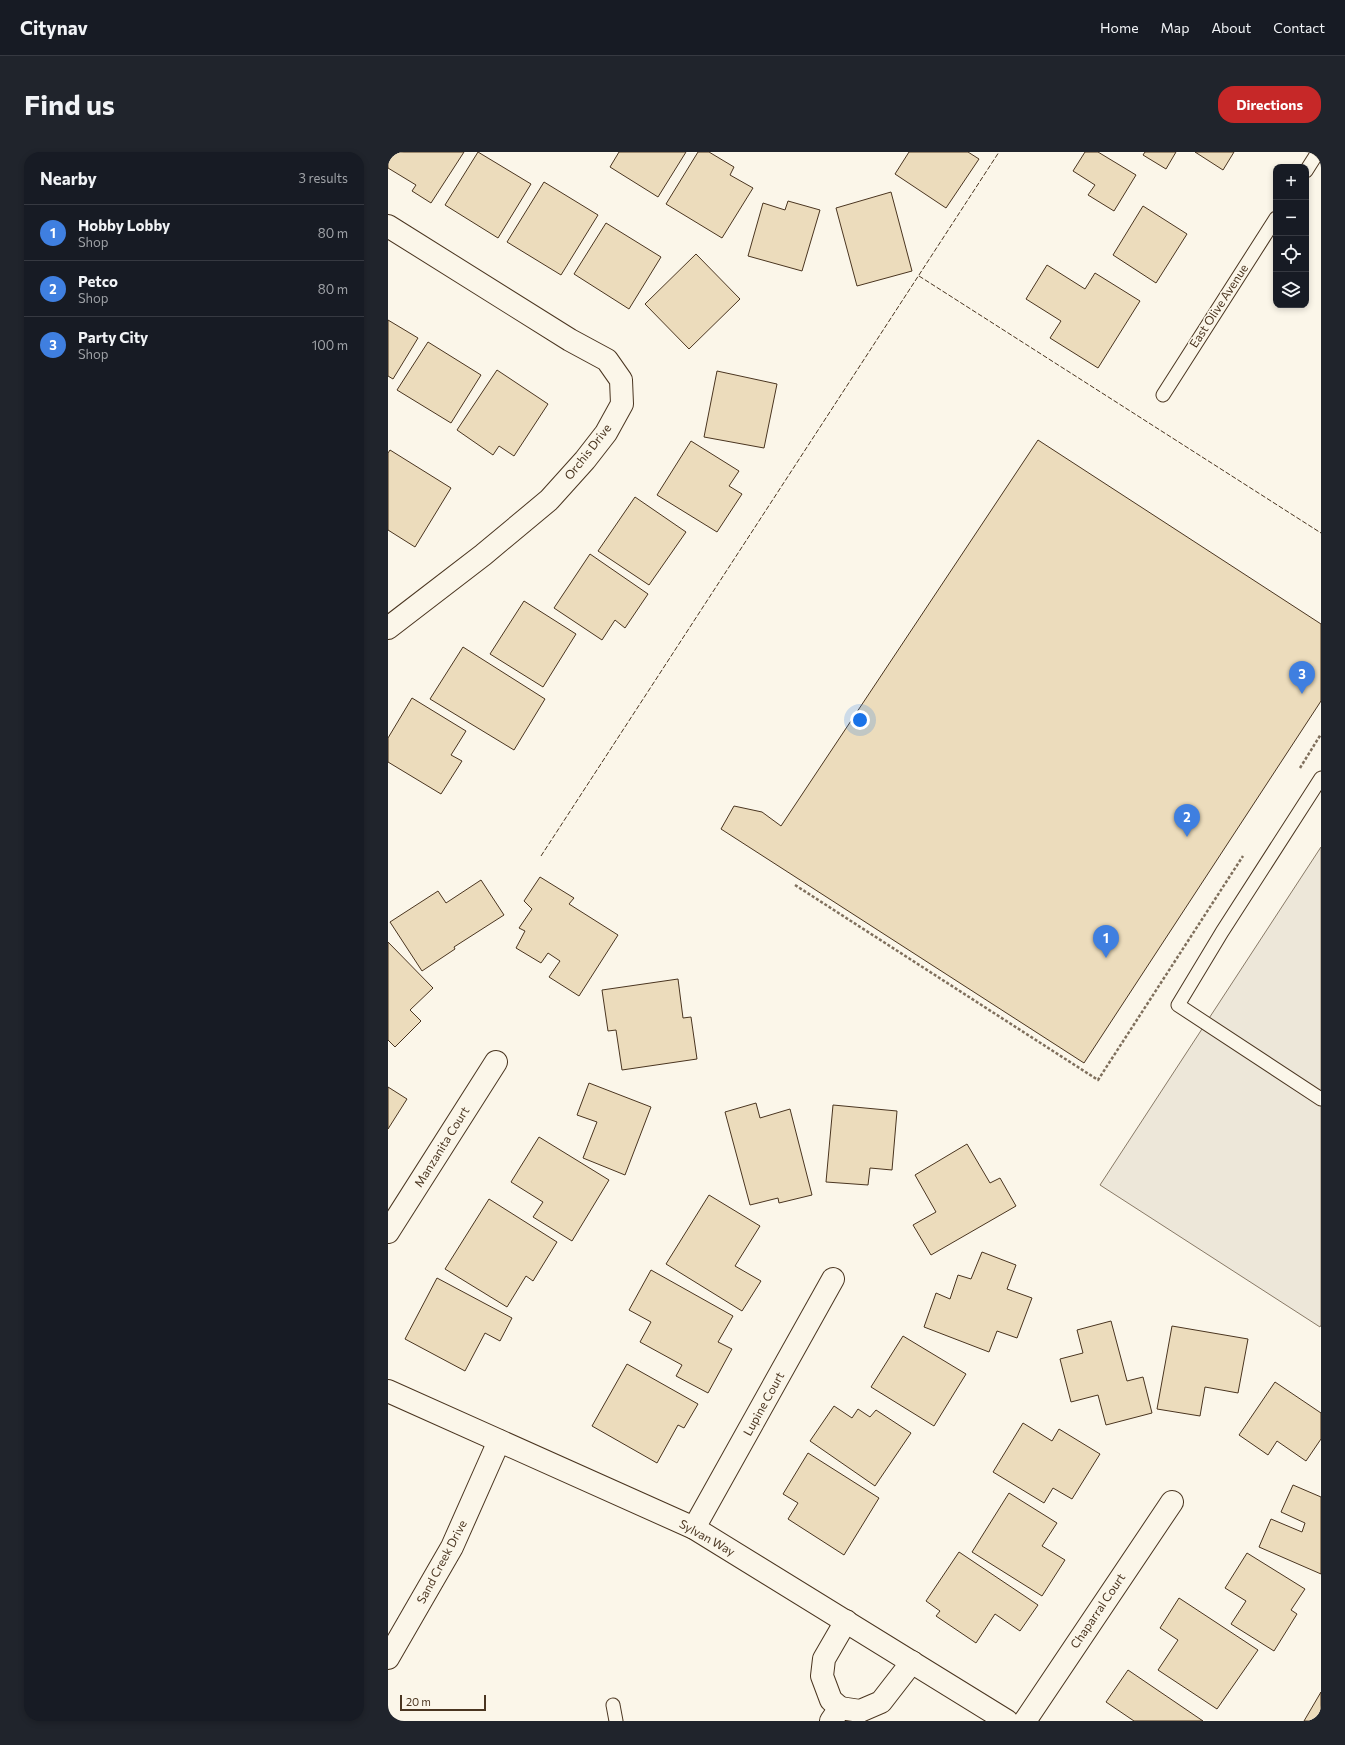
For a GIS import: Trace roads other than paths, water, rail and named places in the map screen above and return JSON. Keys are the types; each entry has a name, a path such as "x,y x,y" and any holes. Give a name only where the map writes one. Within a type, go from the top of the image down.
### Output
{"street":[{"name":"Orchis Drive","path":"388,226 570,340 607,360 621,380 622,404 606,433 594,449 549,500 483,555 388,628"},
{"name":"Manzanita Court","path":"388,1232 496,1062"},
{"name":"Lupine Court","path":"694,1528 833,1279"},
{"name":"Sylvan Way","path":"388,1391 694,1528 1007,1721"},
{"name":"Sand Creek Drive","path":"388,1658 452,1547 499,1441"},
{"name":"Chaparral Court","path":"1025,1721 1172,1502"},
{"path":"846,1621 824,1658 822,1676 836,1714 860,1711 881,1702 912,1662"}],"lane":[{"path":"1309,166 1318,152"},
{"name":"East Olive Avenue","path":"1162,395 1273,223"},
{"path":"1321,778 1242,900 1178,1005 1321,1099"},
{"path":"613,1705 616,1721"}],"place":[{"name":"Party City","path":"1302,694"},
{"name":"Petco","path":"1187,837"},
{"name":"Hobby Lobby","path":"1106,958"}]}
